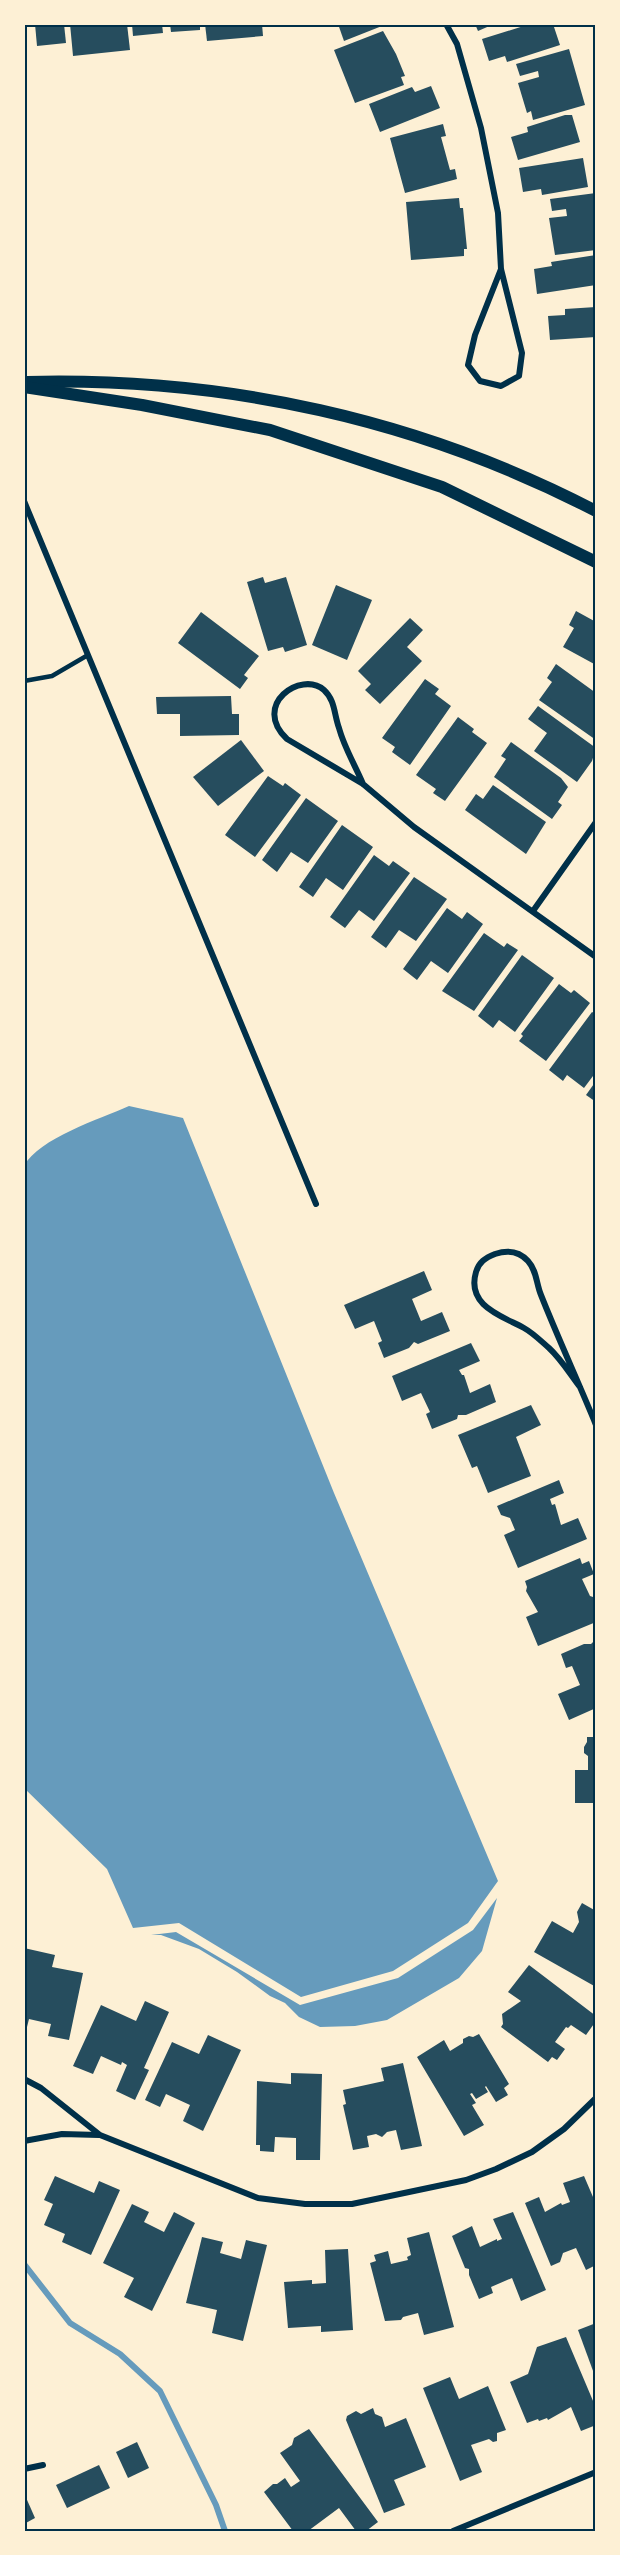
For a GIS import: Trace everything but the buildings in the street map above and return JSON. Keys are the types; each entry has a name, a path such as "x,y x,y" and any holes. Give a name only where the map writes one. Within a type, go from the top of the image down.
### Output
{"main road":[{"path":"24,382 117,382 252,395 405,432 481,458 596,511"},
{"path":"24,387 142,405 270,430 442,487 596,562"}],"street":[{"path":"446,24 458,44 481,128 498,213 501,269 522,353 519,376 501,386 480,381 468,365 475,335 501,269"},
{"path":"24,501 316,1204"},
{"path":"363,783 339,729 333,702 324,690 315,685 304,684 291,688 281,695 274,707 273,719 279,732 287,739 363,783 414,827 596,957"},
{"path":"533,911 596,822"},
{"path":"580,1387 551,1349 525,1328 496,1316 485,1307 477,1293 474,1280 479,1264 489,1256 505,1251 516,1253 528,1260 536,1273 539,1291 580,1387 596,1425"},
{"path":"24,2079 41,2088 100,2135 258,2198 305,2204 352,2204 466,2180 496,2169 540,2146 579,2116 596,2098"},
{"path":"24,2141 62,2134 100,2135"},
{"path":"24,2469 44,2465"},
{"path":"453,2531 596,2472"}],"lane":[{"path":"24,681 52,676 88,655"}],"water":[{"path":"129,1106 183,1118 334,1493 498,1881 468,1923 393,1971 301,1997 179,1923 133,1928 107,1869 24,1788 24,1166 32,1156 56,1138"},
{"path":"497,1898 482,1951 459,1978 387,2020 355,2026 320,2027 299,2017 285,2003 270,1996 199,1949 161,1935 151,1935 176,1932 300,2005 398,1978 473,1930"}],"waterway":[{"path":"24,2264 70,2323 120,2354 160,2391 216,2505 225,2531"}]}
